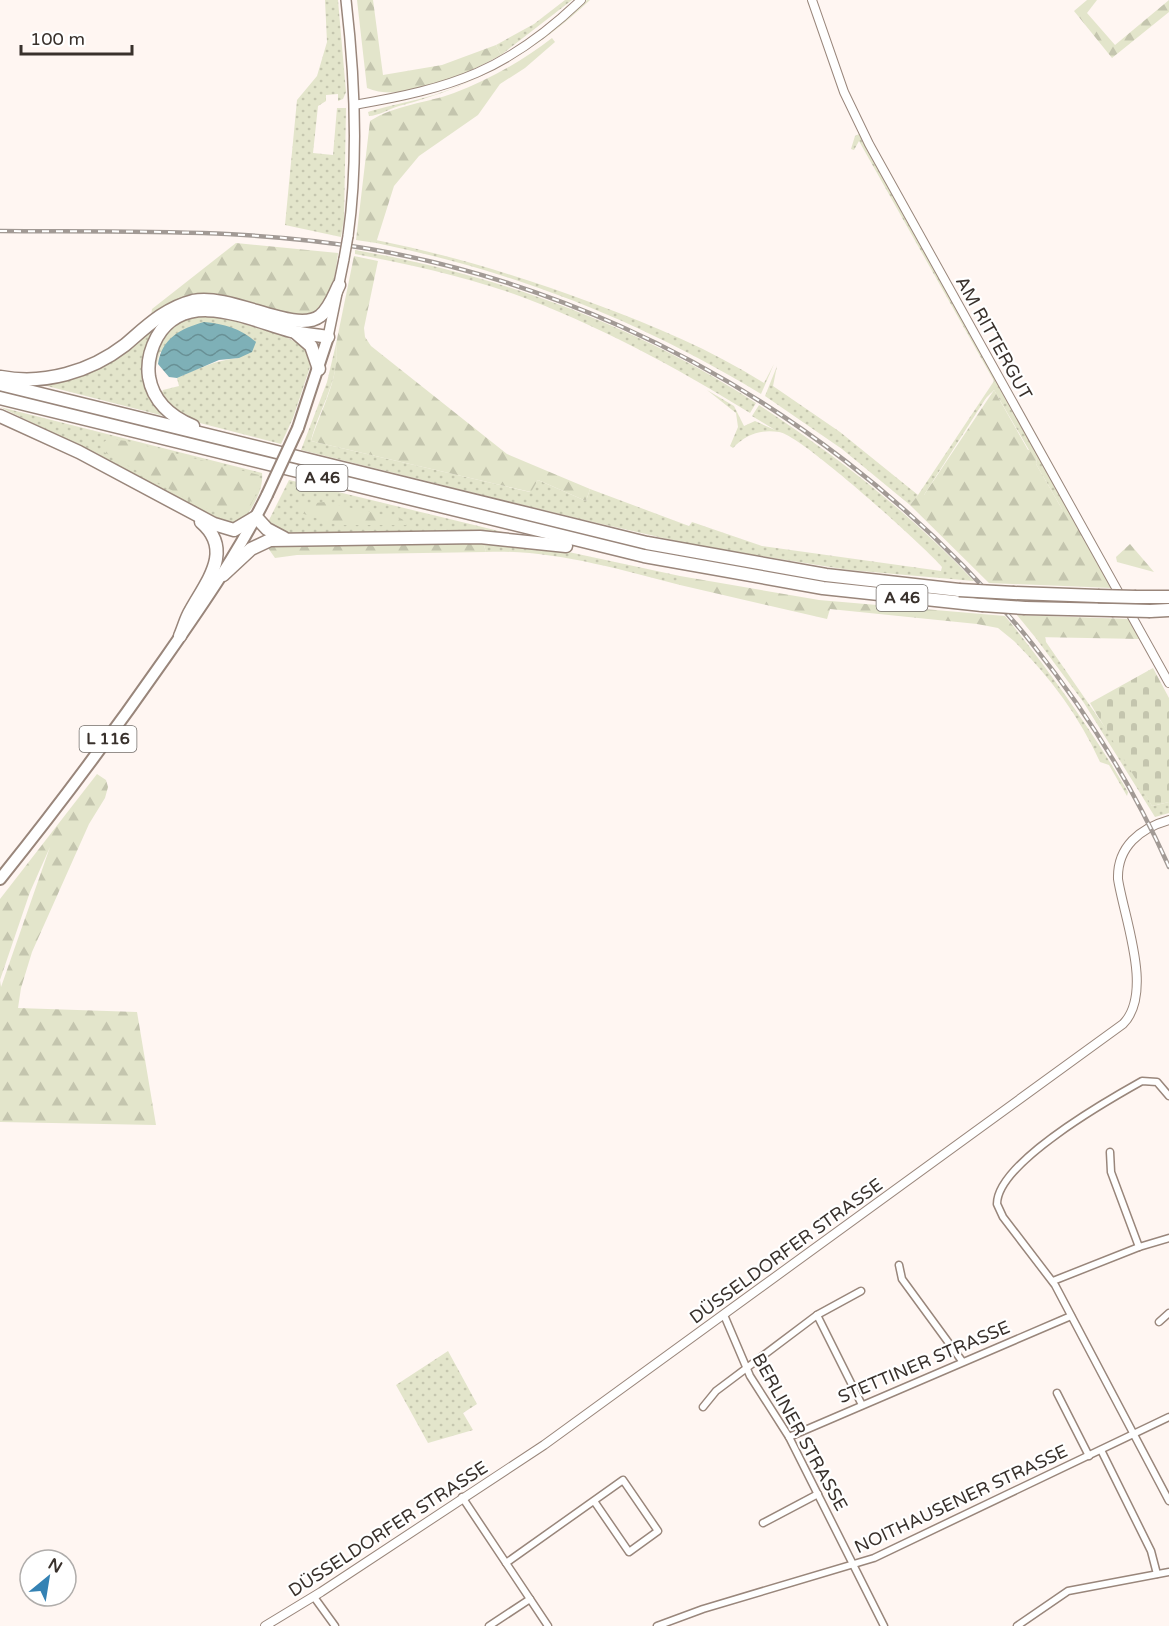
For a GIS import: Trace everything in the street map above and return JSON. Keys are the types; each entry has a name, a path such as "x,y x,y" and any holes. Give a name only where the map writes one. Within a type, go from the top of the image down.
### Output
{"highway":[{"path":"294,327 323,314 339,285"},
{"path":"0,377 38,380 81,369 114,353 166,312 197,300 230,302 294,327 311,346 319,369"},
{"path":"251,446 190,425 168,411 151,385 148,370 151,351 168,324 183,314 200,310 233,313 328,337"},
{"name":"A 46","path":"0,384 550,520 692,552 826,575 959,590 1169,597"},
{"name":"A 46","path":"0,398 644,556 823,588 982,605 1025,608 1169,610"},
{"path":"0,416 79,452 186,510 229,530 239,528 256,517 269,531 290,539"},
{"path":"180,636 189,614 213,572 217,556 212,533 186,510"},
{"path":"223,574 255,545 270,540 290,539 480,537 545,542 644,556"}],"main road":[{"name":"L 116","path":"0,879 92,760 223,574 256,517 298,428 328,337 348,236 354,105 346,0"}],"street":[{"path":"354,105 423,93 481,72 532,42 581,0"},
{"name":"AM RITTERGUT","path":"812,0 844,92 860,127 1169,683"},
{"name":"DÜSSELDORFER STRASSE","path":"265,1626 314,1597 462,1497 544,1445 1127,1020 1135,1006 1138,987 1118,879 1119,864 1125,849 1133,838 1169,820"},
{"path":"1169,1096 1157,1082 1149,1079 1140,1082 1043,1143 1002,1186 997,1200 1000,1213 1053,1281 1169,1501"},
{"path":"1110,1152 1111,1172 1140,1246"},
{"path":"1053,1281 1140,1246 1169,1238"},
{"path":"899,1265 902,1279 962,1361"},
{"path":"703,1407 716,1391 817,1315 861,1291"},
{"path":"1159,1322 1169,1313"},
{"path":"817,1315 862,1405"},
{"name":"BERLINER STRASSE","path":"724,1316 746,1368 789,1437 884,1626"},
{"name":"STETTINER STRASSE","path":"789,1437 1071,1316"},
{"path":"1057,1392 1089,1456"},
{"name":"NOITHAUSENER STRASSE","path":"657,1626 703,1609 854,1565 894,1550 1169,1417"},
{"path":"1101,1450 1151,1551 1157,1574"},
{"path":"506,1563 623,1480 658,1531 628,1552 594,1501"},
{"path":"764,1523 818,1494"},
{"path":"462,1497 548,1626"},
{"path":"1017,1626 1068,1591 1169,1572"},
{"path":"314,1597 335,1626"},
{"path":"489,1626 530,1599"}],"green space":[{"path":"325,0 338,0 346,92 343,99 338,101 338,94 326,95 326,101 318,106 313,153 333,155 337,108 346,108 344,219 341,237 285,225 297,100 317,76 327,42"},
{"path":"357,0 373,0 383,75 442,65 496,45 501,55 454,78 417,89 382,92 367,88"},
{"path":"565,0 572,0 501,55 496,45 534,24"},
{"path":"587,0 590,0 547,36 517,56"},
{"path":"1087,0 1097,0 1087,13 1115,45 1169,0 1169,12 1112,58 1074,11"},
{"path":"552,38 555,42 525,68 500,84 478,115 419,156 394,186 376,243 356,240 370,121 390,111 454,93 480,82 517,62"},
{"path":"514,58 501,66 477,78 452,89 369,116 368,112 456,87"},
{"path":"859,134 1068,509 1062,509 1036,464 1037,457 1033,450 1029,450 994,390 986,398 924,495 918,495 994,381 859,141 854,150 851,149 855,136"},
{"path":"376,240 487,268 595,304 681,339 723,359 764,383 774,364 761,394 670,344 575,302 478,268 376,243"},
{"path":"236,243 338,253 333,284 324,303 313,313 299,315 243,300 212,295 185,301 151,316 152,309"},
{"path":"355,250 460,273 563,306 663,350 756,403 750,413 635,348 575,319 514,294 435,271 355,254"},
{"path":"354,256 378,261 364,328 365,337 371,346 507,454 590,489 586,501 538,480 531,492 311,441 329,393 335,369 336,344"},
{"path":"215,315 286,337 305,347 311,364 293,418 281,444 196,422 176,412 161,395 163,390 179,386 177,378 199,368 239,358 160,352 154,373 160,346 171,329 188,319"},
{"path":"165,318 144,369 168,417 43,385 61,382 93,370 138,341"},
{"path":"336,344 337,357 332,381 311,441 530,492 538,480 586,501 590,489 689,526 692,522 762,546 941,571 942,567 888,515 835,470 791,437 779,432 766,431 743,439 733,448 730,446 738,427 736,413 707,390 734,406 744,426 755,421 775,430 752,416 759,405 816,444 898,509 974,581 849,570 703,547 301,450 327,382"},
{"path":"777,366 773,386 840,432 918,495 910,505 842,449 765,396"},
{"path":"994,390 1028,450 1033,449 1037,457 1036,464 1062,509 1068,509 1112,588 989,583 910,505 918,495 924,495"},
{"path":"0,407 262,473 259,493 242,522 229,526 114,463"},
{"path":"108,439 127,441 259,475 257,492 249,508 227,512 203,508 102,451 101,444"},
{"path":"289,480 507,533 463,531 300,536 277,530 268,522"},
{"path":"324,502 402,519 407,525 337,525 298,512 297,505"},
{"path":"483,542 550,548 680,576 680,585 559,557 486,552"},
{"path":"483,542 486,552 297,555 275,558 268,548 277,545"},
{"path":"1130,544 1154,572 1117,562 1116,557"},
{"path":"680,576 819,600 1005,616 1014,627 1014,641 998,628 977,624 830,609 827,619 680,585"},
{"path":"1017,615 1130,619 1140,639 1035,637"},
{"path":"1014,627 1088,728 1128,792 1127,796 1109,765 1100,762 1063,698 1014,641"},
{"path":"1045,636 1046,642 1122,752 1152,806 1169,802 1169,813 1155,817 1084,703 1035,637"},
{"path":"1153,668 1169,698 1169,802 1152,806 1090,703"},
{"path":"97,774 106,780 108,787 105,798 89,824 32,952 21,988 18,1008 137,1012 156,1125 0,1122 0,980 0,899","holes":["50,847 1,987 0,980 30,892"]},
{"path":"448,1351 477,1404 463,1413 473,1430 428,1443 396,1385"}],"water":[{"path":"204,322 244,333 256,342 252,352 239,358 219,360 177,378 169,377 158,364 164,347 180,332"}],"railway":[{"path":"0,231 232,234 278,237 370,249 497,280 620,326 737,387 845,461 944,547 1033,644 1108,751 1169,867"}]}
